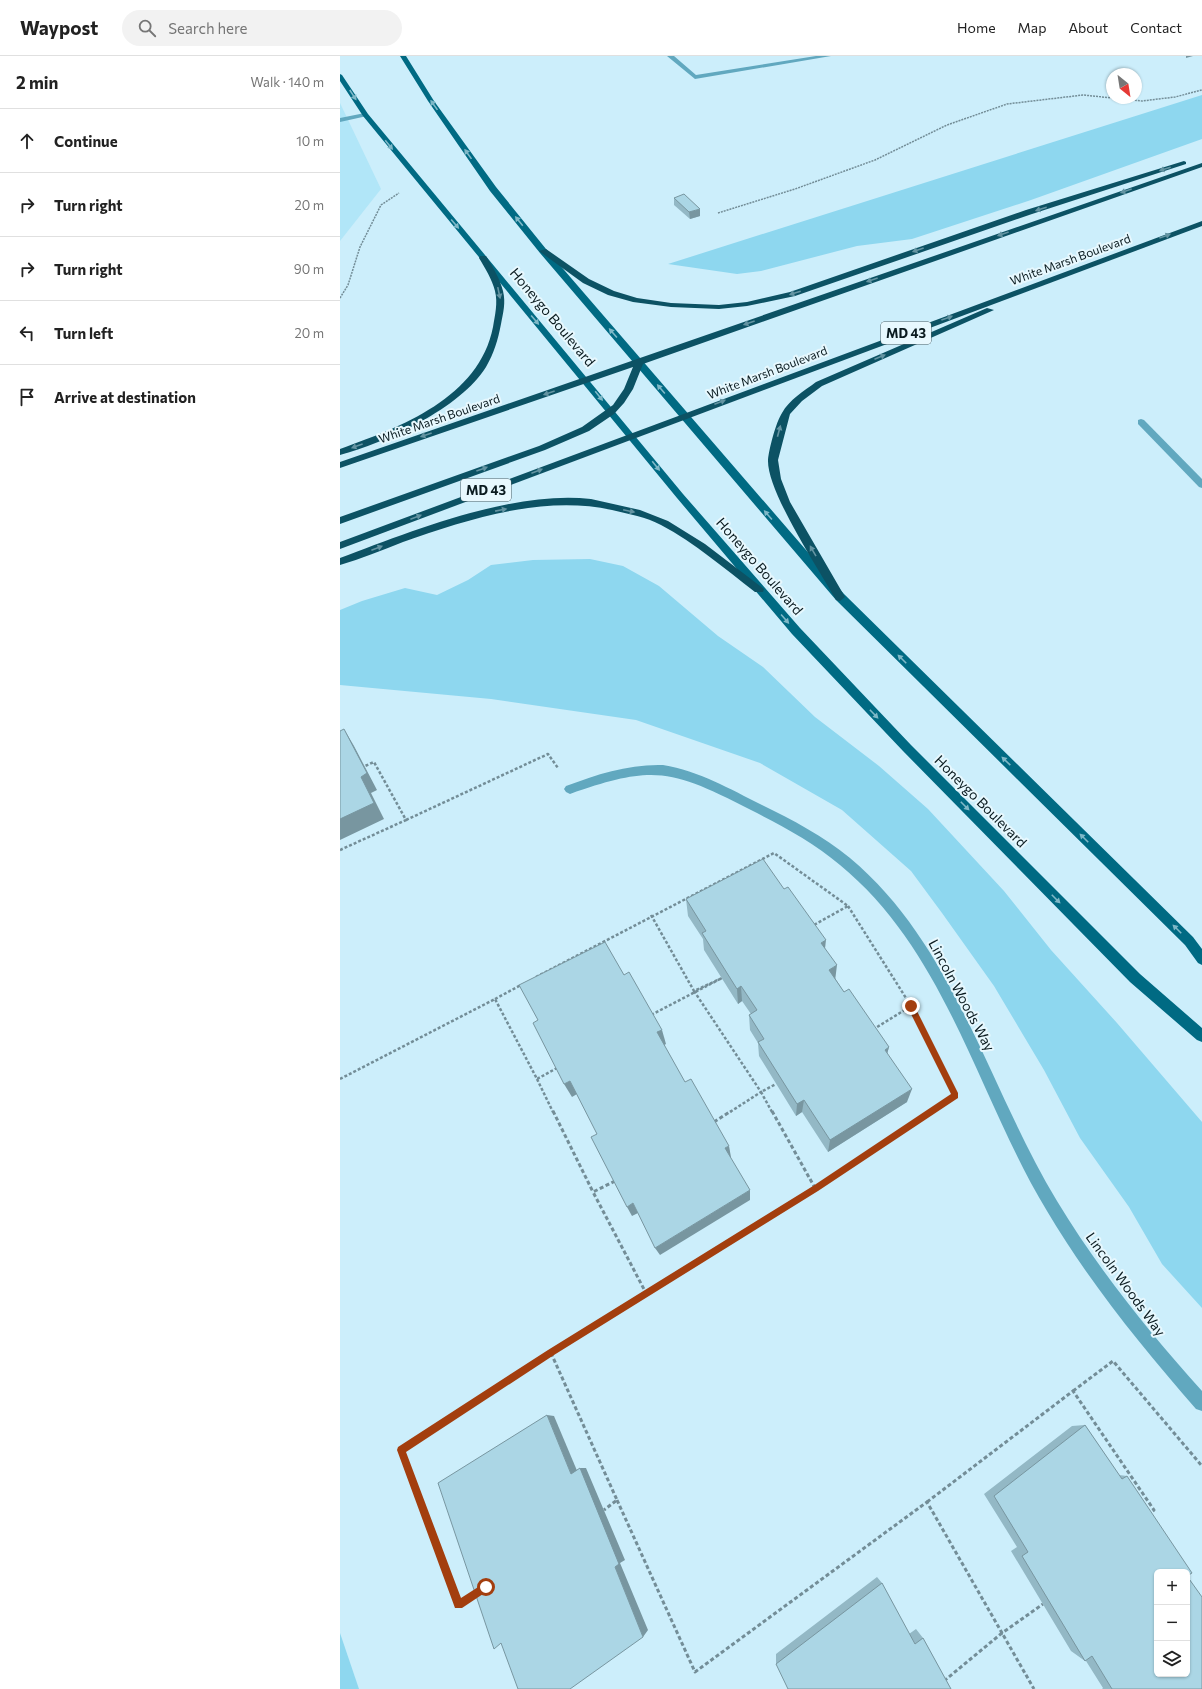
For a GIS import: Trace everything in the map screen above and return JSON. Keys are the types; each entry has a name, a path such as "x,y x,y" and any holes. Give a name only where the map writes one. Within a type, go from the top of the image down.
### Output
{"highway":[{"path":"543,251 586,281 611,293 636,300 671,305 719,307 747,304 792,294 1029,212 1202,157"},
{"name":"White Marsh Boulevard","path":"340,464 639,362 1202,165"},
{"name":"White Marsh Boulevard","path":"340,546 1202,223"},
{"path":"840,596 785,502 776,479 773,460 786,413 799,399 818,384 1128,250"},
{"path":"340,452 386,434 426,415 456,394 478,372 488,356 496,338 500,293 484,258"},
{"path":"340,521 561,440 586,428 612,411 628,392 639,362"},
{"path":"340,562 414,534 470,516 520,506 584,502 638,512 664,523 690,539 759,589"}],"main road":[{"path":"403,56 431,101 488,183 543,251 840,596 1189,941 1202,959"},
{"name":"Honeygo Boulevard","path":"340,76 365,115 759,589 844,683 1112,955 1135,978 1202,1036"}],"street":[{"path":"670,56 695,77 828,56"},
{"path":"340,120 365,115"},
{"path":"1141,422 1202,485"},
{"name":"Lincoln Woods Way","path":"570,789 604,776 640,770 665,770 729,792 783,820 819,842 856,871 885,901 930,964 962,1024 1026,1159 1051,1204 1094,1273 1162,1359 1202,1404"}],"path":[{"path":"718,213 788,192 875,160 948,125 1007,104 1082,95 1142,101 1175,97 1202,90"},
{"path":"340,298 348,285 360,247 380,205 419,181"},
{"path":"340,850 548,754 564,774 570,789"},
{"path":"365,766 374,762 406,820"},
{"path":"480,1590 459,1605 401,1450 551,1352 815,1188 955,1095 911,1006 848,906 774,853 651,915 529,980"},
{"path":"811,926 848,906"},
{"path":"651,915 694,991 761,1092 815,1188"},
{"path":"650,1016 722,978 694,991"},
{"path":"340,1079 522,984"},
{"path":"495,998 646,1293"},
{"path":"873,1030 911,1006"},
{"path":"537,1079 557,1068"},
{"path":"712,1123 776,1084"},
{"path":"593,1192 615,1181"},
{"path":"551,1352 616,1500 695,1672 927,1502 1113,1361 1202,1466"},
{"path":"1073,1391 1154,1510 1148,1515"},
{"path":"604,1510 616,1500"},
{"path":"927,1502 1034,1689"},
{"path":"944,1681 1002,1633 1043,1604"}],"shaded area":[{"path":"1202,95 1202,139 1031,200 912,239 857,246 761,271 737,274 668,264"},
{"path":"340,103 381,189 340,241"},
{"path":"590,559 623,566 659,586 718,636 763,667 815,717 879,766 928,809 1004,891 1051,950 1117,1023 1202,1122 1202,1308 1162,1264 1129,1207 1080,1138 1044,1070 994,986 942,913 911,871 842,810 760,763 636,720 491,699 340,685 340,610 362,601 405,588 437,595 468,580 491,565 533,560"},
{"path":"340,1633 359,1689 340,1689"}],"building":[{"path":"684,194 700,209 689,212 674,198"},
{"path":"344,729 367,773 361,777 374,803 340,819 340,731"},
{"path":"763,859 784,889 788,887 826,940 821,943 837,965 829,970 844,992 849,989 889,1047 885,1050 912,1089 830,1140 804,1100 797,1104 758,1042 764,1039 749,1015 757,1010 741,986 737,989 702,933 706,931 686,899"},
{"path":"605,942 624,975 629,972 662,1030 657,1032 685,1082 691,1079 729,1146 725,1148 750,1190 655,1248 633,1203 627,1207 591,1137 597,1134 570,1081 564,1084 533,1023 538,1020 519,985"},
{"path":"547,1415 571,1474 580,1468 619,1564 615,1567 643,1637 570,1689 518,1689 501,1643 494,1649 438,1483"},
{"path":"1085,1425 1122,1479 1127,1476 1189,1569 1154,1569 1154,1677 1190,1677 1190,1580 1202,1597 1202,1689 1112,1689 1092,1656 1085,1661 1022,1556 1028,1552 994,1496"},
{"path":"882,1583 915,1644 923,1638 951,1689 788,1689 776,1664"}],"route":[{"path":"486,1587 459,1605 401,1450 551,1352 815,1188 955,1095 911,1006"}]}
